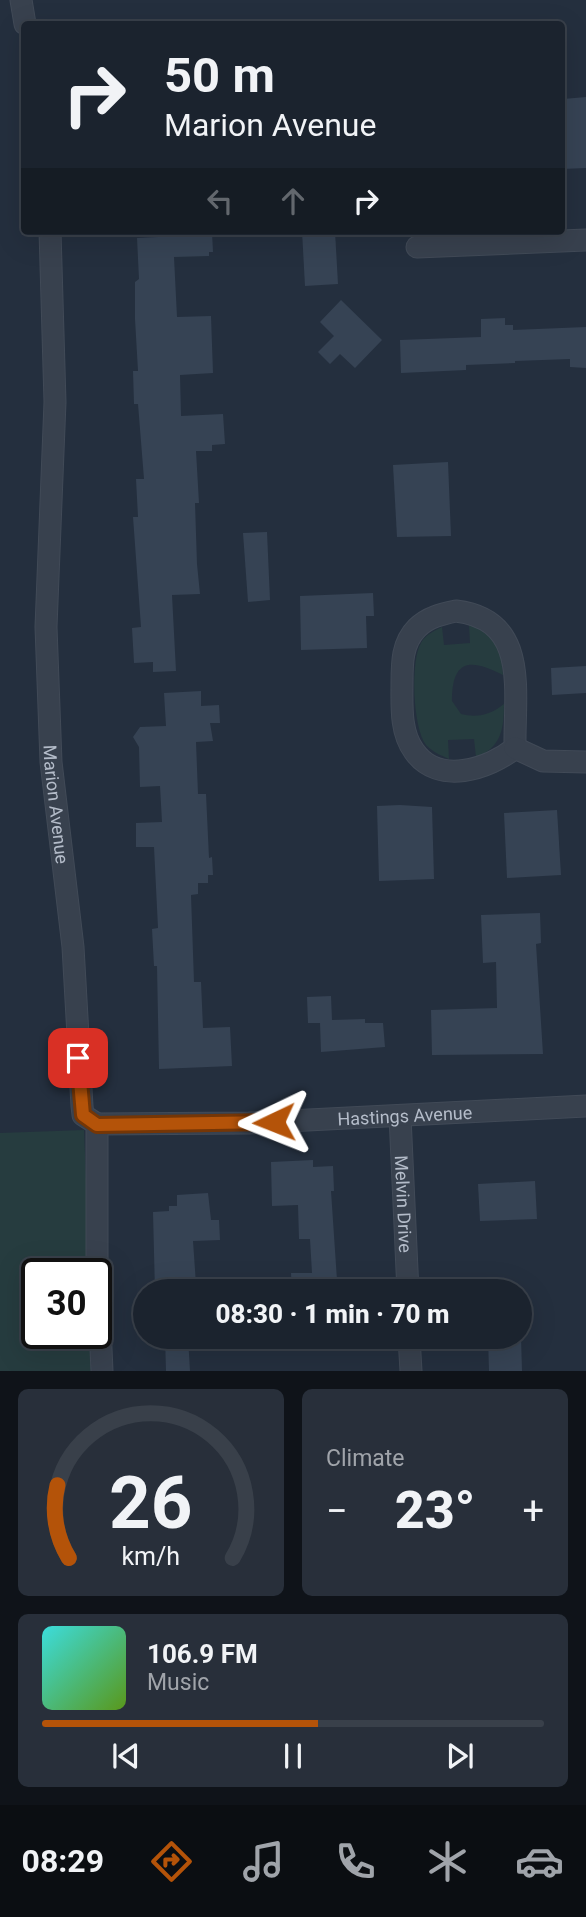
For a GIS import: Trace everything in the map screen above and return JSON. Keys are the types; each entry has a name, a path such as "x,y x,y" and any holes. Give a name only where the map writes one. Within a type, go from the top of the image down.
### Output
{"street":[{"path":"21,0 24,21"},
{"name":"Marion Avenue","path":"50,235 55,389 46,627 51,762 73,947 83,1115 97,1125 97,1259 102,1371"},
{"path":"417,247 586,240"},
{"path":"456,611 485,617 497,626 513,654 515,748 500,760 482,768 461,771 424,763 412,750 402,711 402,659 416,629 428,620 456,611"},
{"path":"515,748 543,761 586,762"},
{"name":"Hastings Avenue","path":"97,1125 249,1123 586,1106"},
{"name":"Melvin Drive","path":"400,1116 407,1279"},
{"path":"410,1349 411,1371"}],"green space":[{"path":"472,624 486,633 499,651 503,675 481,666 465,666 455,677 452,701 461,714 473,716 489,713 504,704 502,729 496,743 476,757 474,739 448,740 449,759 426,745 422,736 414,694 415,664 421,643 430,634 442,627 444,645 470,643 469,625"},
{"path":"84,1130 89,1258 21,1258 21,1349 92,1349 93,1371 0,1371 0,1133"}],"building":[{"path":"586,97 586,168 565,169 565,99"},
{"path":"212,235 213,252 209,252 209,256 174,257 177,317 211,316 213,373 180,375 181,416 223,414 225,444 212,445 212,451 196,451 199,503 195,503 200,594 172,595 176,671 153,672 153,662 134,663 132,628 141,627 133,517 138,517 136,479 144,479 138,404 134,404 133,371 138,371 135,319 135,282 139,279 137,238"},
{"path":"302,235 335,235 338,284 305,286"},
{"path":"341,300 382,340 355,368 340,354 330,364 318,352 334,336 320,322"},
{"path":"505,318 505,325 513,325 513,330 586,327 586,368 570,367 570,359 466,365 466,370 401,373 400,340 481,337 481,319"},
{"path":"448,462 451,536 397,537 393,465"},
{"path":"267,532 270,600 248,602 243,533"},
{"path":"373,593 374,616 366,616 367,648 301,650 300,596"},
{"path":"586,666 586,693 552,695 551,668"},
{"path":"201,691 201,706 219,705 220,723 210,723 213,741 196,742 198,794 206,794 209,858 212,857 213,875 208,875 208,883 198,883 198,894 191,895 194,982 201,982 203,1028 230,1027 232,1066 159,1069 157,966 154,966 152,929 158,928 154,847 136,847 136,823 162,822 160,786 140,787 139,747 133,737 140,727 166,726 164,693"},
{"path":"377,806 432,807 434,879 379,881"},
{"path":"557,810 561,875 507,878 504,813"},
{"path":"540,913 541,943 536,944 543,1054 432,1055 431,1010 497,1008 496,962 483,963 481,915"},
{"path":"331,996 332,1020 365,1019 365,1023 383,1023 385,1047 321,1052 320,1023 308,1023 307,997"},
{"path":"313,1160 313,1167 333,1166 334,1191 331,1191 337,1279 291,1279 291,1273 312,1273 310,1239 299,1239 298,1205 272,1206 271,1162"},
{"path":"535,1181 537,1219 480,1221 478,1184"},
{"path":"208,1193 211,1220 219,1220 220,1240 193,1241 196,1279 155,1279 153,1212 169,1211 169,1206 177,1206 177,1195"},
{"path":"165,1349 189,1349 190,1371 166,1371"},
{"path":"488,1349 521,1349 522,1371 489,1371"}],"route":[{"path":"78,1058 83,1115 97,1125 274,1122"}]}
